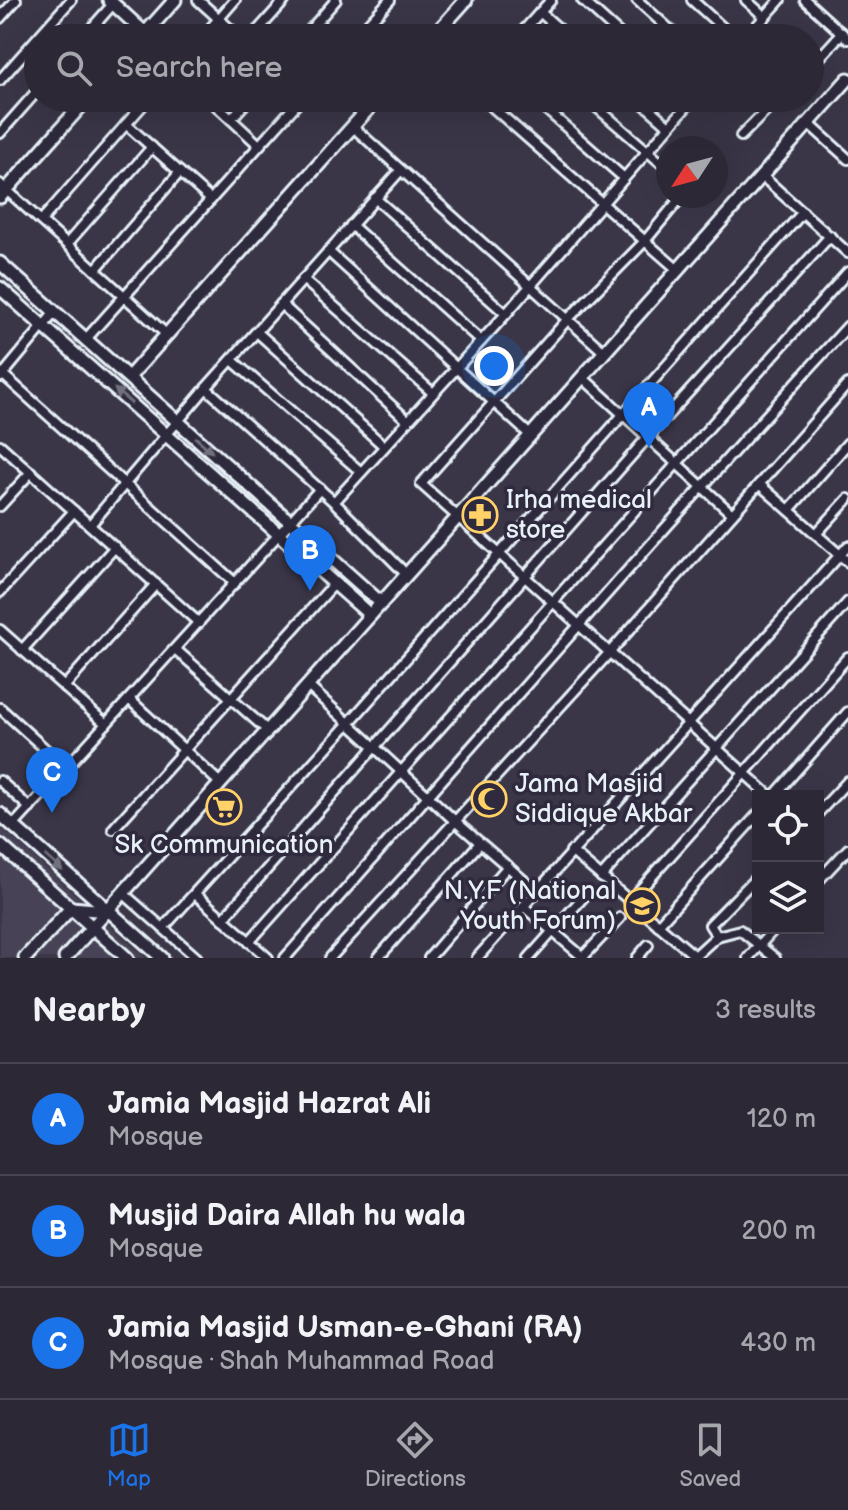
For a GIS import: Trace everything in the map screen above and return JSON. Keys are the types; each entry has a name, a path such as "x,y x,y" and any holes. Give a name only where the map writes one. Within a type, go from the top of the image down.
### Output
{"street":[{"path":"0,18 16,0"},
{"path":"49,24 71,0"},
{"path":"153,24 175,0"},
{"path":"198,0 225,24"},
{"path":"215,24 235,0"},
{"path":"264,24 285,0"},
{"path":"315,24 336,0"},
{"path":"368,24 390,0"},
{"path":"445,24 466,0"},
{"path":"530,24 551,0"},
{"path":"582,0 609,24"},
{"path":"637,0 664,24"},
{"path":"692,0 719,24"},
{"path":"746,0 765,17"},
{"path":"759,24 780,0"},
{"path":"805,0 845,36 824,55"},
{"path":"94,24 111,2 132,24"},
{"path":"540,12 553,24"},
{"path":"2,75 24,51"},
{"path":"824,105 848,79"},
{"path":"0,133 24,106"},
{"path":"71,112 2,190 41,221 166,334"},
{"path":"41,221 137,112"},
{"path":"223,112 259,145"},
{"path":"231,119 237,112"},
{"path":"86,339 289,112"},
{"path":"129,377 365,112"},
{"path":"498,112 678,270"},
{"path":"549,112 624,178"},
{"path":"602,112 656,159"},
{"path":"653,112 669,126"},
{"path":"334,502 506,314 681,112"},
{"path":"741,136 765,112"},
{"path":"65,958 818,112"},
{"path":"808,123 848,159"},
{"path":"126,124 211,200"},
{"path":"352,126 604,352"},
{"path":"67,244 152,147"},
{"path":"90,525 206,388 401,170"},
{"path":"95,270 180,172"},
{"path":"762,176 848,253"},
{"path":"375,198 506,314"},
{"path":"672,208 421,484 765,790"},
{"path":"163,928 803,212"},
{"path":"351,225 481,341"},
{"path":"223,919 648,437 830,236"},
{"path":"328,251 530,435"},
{"path":"0,263 381,603"},
{"path":"249,942 848,272"},
{"path":"303,279 433,393"},
{"path":"0,288 370,615"},
{"path":"281,304 407,420"},
{"path":"55,312 1,374 235,583"},
{"path":"285,958 581,626 701,486 848,326"},
{"path":"257,332 384,446"},
{"path":"232,360 361,472"},
{"path":"582,377 732,514"},
{"path":"330,958 610,652 848,384"},
{"path":"206,388 334,502 406,574"},
{"path":"789,510 848,443"},
{"path":"0,445 199,623"},
{"path":"0,506 31,472"},
{"path":"759,484 848,562"},
{"path":"13,826 320,489"},
{"path":"816,534 848,499"},
{"path":"0,592 74,511"},
{"path":"477,958 848,546"},
{"path":"22,650 115,547"},
{"path":"113,829 335,583"},
{"path":"64,687 156,584"},
{"path":"601,877 848,602"},
{"path":"0,630 106,724"},
{"path":"175,649 267,730"},
{"path":"630,901 848,657"},
{"path":"307,685 536,891"},
{"path":"129,699 220,783"},
{"path":"0,708 66,768"},
{"path":"777,790 848,712"},
{"path":"0,781 30,808"},
{"path":"824,807 848,781"},
{"path":"0,814 162,958"},
{"path":"658,925 752,821"},
{"path":"378,958 480,843"},
{"path":"0,845 127,958"},
{"path":"824,875 848,849"},
{"path":"571,851 694,957 717,936 740,930 775,958"},
{"path":"429,958 508,866"},
{"path":"717,936 710,925 752,882"},
{"path":"123,893 197,958"},
{"path":"195,894 268,958"},
{"path":"529,958 586,894"},
{"path":"523,906 583,958 620,918"},
{"path":"71,908 108,911"},
{"path":"25,958 71,908"},
{"path":"748,958 769,934"},
{"path":"637,958 648,945"}],"shaded area":[{"path":"0,827 19,844 146,958 0,958"}],"place":[{"name":"Jamia Masjid Hazrat Ali","path":"649,448"},
{"name":"Irha medical store","path":"480,515"},
{"name":"Musjid Daira Allah hu wala","path":"310,591"},
{"name":"Jama Masjid Siddique Akbar","path":"489,799"},
{"name":"Sk Communication","path":"224,807"},
{"name":"Jamia Masjid Usman-e-Ghani (RA)","path":"52,813"},
{"name":"N.Y.F (National Youth Forum)","path":"642,906"}]}
